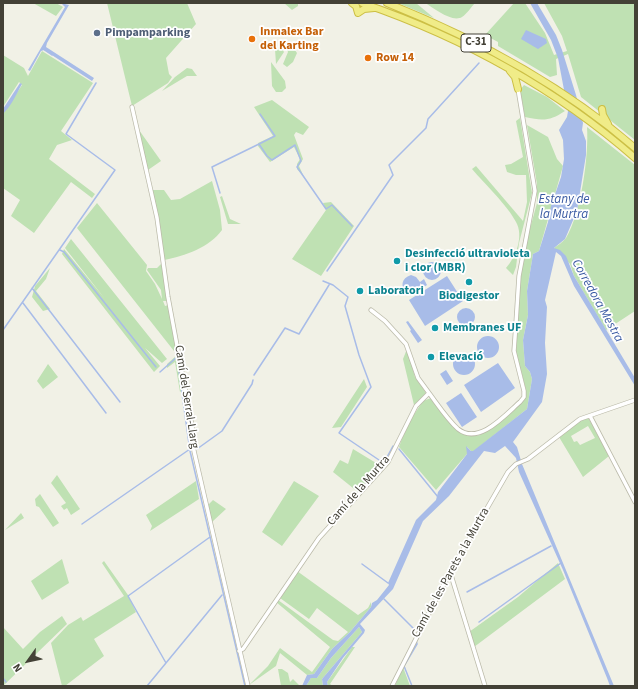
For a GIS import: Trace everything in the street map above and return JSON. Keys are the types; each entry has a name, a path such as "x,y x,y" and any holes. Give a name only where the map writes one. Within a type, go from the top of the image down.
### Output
{"highway":[{"path":"352,3 356,6 358,13 364,10 376,8"},
{"name":"C-31","path":"362,3 433,30 502,65 563,102 635,158"},
{"name":"C-31","path":"387,3 500,55 561,91 588,110 635,148"},
{"path":"502,65 513,75 518,89"},
{"path":"518,89 521,84 525,83 538,87"},
{"path":"588,110 597,113 602,109 605,120 615,131"}],"street":[{"path":"371,310 386,321 406,344 418,378 458,429 474,435 484,431 520,402 524,397 524,391 514,351 519,276 535,191 518,89"},
{"name":"Camí del Serral-Llarg","path":"132,107 157,218 168,297 192,426 194,451 248,686"},
{"name":"Camí de la Murtra","path":"239,650 243,649 319,538 388,462 416,406 429,393"},
{"path":"635,400 590,416 635,502"},
{"name":"Camí de les Parets a la Murtra","path":"392,686 448,574 465,548 497,489 508,472 516,464 522,462 541,449 564,429 580,419 590,416"},
{"path":"448,574 451,575 485,686"}],"green space":[{"path":"33,3 56,3 63,7 56,16"},
{"path":"107,3 187,3 196,24 166,58 169,74 172,77 168,83 132,106"},
{"path":"284,3 298,3 298,6 292,10"},
{"path":"398,3 416,3 434,18"},
{"path":"425,3 475,3 464,16 453,18 448,17"},
{"path":"514,3 525,3 545,33 554,55 567,51 562,36 544,3 635,3 635,140 581,97 568,54 556,59 557,75 550,77 498,46 498,42 485,35"},
{"path":"285,43 292,46 297,53 293,62 287,67 283,64 288,52"},
{"path":"280,46 284,52 276,64 275,49"},
{"path":"42,51 93,83 61,131 72,140 57,145 49,159 95,194 92,198 71,182 34,233 11,216 20,200 3,188 3,114 22,85 19,82 3,107 3,55 24,68 28,76"},
{"path":"271,62 285,81 286,88 282,92 276,92 272,86"},
{"path":"187,68 192,69 197,76 187,76 162,91 175,77"},
{"path":"524,85 547,97 565,111 555,117 546,119 525,117 520,90"},
{"path":"272,100 309,127 303,135 296,132 294,135 303,159 299,166 304,177 297,169 297,164 300,159 294,147 270,162 258,146 258,143 273,136 254,107"},
{"path":"520,118 532,193 519,243 516,267 513,275 506,268 513,258 518,246 519,234 516,222 496,195 472,169 476,166 523,221 527,202 526,175 516,175 507,172 505,165 511,164 523,157 516,121"},
{"path":"527,125 548,137 557,159 563,166 539,251 533,254 527,291 528,315 523,340 525,366 530,372 532,379 527,409 474,451 472,452 467,447 467,454 436,490 399,447 407,425 423,401 431,398 458,430 472,436 480,435 524,399 526,390 516,352 520,283 526,243 537,203 537,184"},
{"path":"587,127 635,165 635,311 606,330 574,276 570,264 554,248 566,238 580,200 587,153"},
{"path":"139,130 161,161 148,170"},
{"path":"212,181 220,210 222,230 204,246 180,256 164,260 152,190 164,190 171,200 180,199"},
{"path":"222,196 230,219 241,224 228,224 220,197"},
{"path":"331,202 354,226 321,276 292,259 326,210 323,203"},
{"path":"97,203 147,265 146,271 155,284 162,299 161,290 147,270 148,268 157,268 162,263 168,301 163,301 165,306 168,305 177,348 174,351 77,228"},
{"path":"71,239 167,359 162,363 145,348 160,366 154,372 62,254 64,249 105,299 65,248"},
{"path":"50,268 46,279 36,291 50,309 43,311 32,297 35,286"},
{"path":"407,349 415,377 426,393 414,405 403,359"},
{"path":"176,356 183,390 180,392 175,362 167,368 167,364"},
{"path":"48,364 58,377 43,389 37,381"},
{"path":"364,379 367,387 341,427 332,428"},
{"path":"583,419 589,419 609,456 583,477 559,437","holes":["588,426 595,438 580,445 577,441 574,442 571,436"]},
{"path":"353,449 381,466 358,492 333,472 340,460 348,464"},
{"path":"57,475 80,509 71,515 67,508 64,510 61,506 66,503 51,483"},
{"path":"196,481 199,499 150,531 152,526 146,515"},
{"path":"294,481 319,496 282,546 262,532"},
{"path":"40,494 59,523 53,527 39,507 36,506 35,499"},
{"path":"213,500 226,509 212,522 208,505"},
{"path":"21,513 24,518 5,530"},
{"path":"62,559 69,583 42,600 31,581"},
{"path":"104,561 128,595 136,612 94,639 104,656 65,686 62,686 51,643 68,625 81,617 83,621 124,596 102,563"},
{"path":"558,563 565,579 474,647 469,632 518,597"},
{"path":"297,571 358,615 368,608 371,602 371,607 350,632 332,649 314,674 307,675 280,653 276,666 249,685 268,666 280,648 312,672 330,647 276,602 278,600 333,640 338,641 348,632 317,608 309,619 280,598"},
{"path":"62,616 67,624 3,686 3,627 23,649 40,632"},
{"path":"359,627 362,632 322,679 323,686 306,686 311,678 317,678 331,658"},
{"path":"352,647 355,647 330,684 333,686 328,686 327,682"},
{"path":"403,667 410,686 395,686"},
{"path":"278,669 282,669 288,673 290,682 293,679 300,686 281,686"}],"water":[{"path":"61,3 69,5 46,47 94,78 92,81 44,50 41,51 30,71 28,70 65,7"},
{"name":"Estany de la Murtra","path":"530,3 537,3 556,35 576,95 583,123 582,130 586,141 586,155 577,211 565,239 554,248 560,250 566,256 574,276 635,378 635,386 574,286 561,256 556,252 545,300 547,307 545,343 547,374 542,402 513,442 517,447 522,464 614,686 610,686 563,570 519,472 516,458 505,446 495,453 484,451 449,496 423,521 393,589 360,624 365,630 364,633 343,658 327,682 328,686 323,686 322,679 362,632 359,627 331,658 317,678 311,678 306,686 302,686 307,675 314,674 332,649 350,632 371,607 372,603 377,600 389,585 388,583 416,520 436,500 438,492 467,454 466,446 473,451 527,409 532,379 530,372 525,366 523,340 528,315 527,291 533,254 539,251 548,222 551,206 561,177 564,159 563,140 559,130 567,117 568,111 558,58 551,40"},
{"path":"526,30 546,39 547,43 538,49 521,39"},
{"path":"20,83 22,84 3,114 3,109"},
{"path":"432,262 438,265 441,271 438,277 432,280 426,277 423,271 426,265"},
{"path":"411,275 416,277 420,282 424,279 427,285 424,287 420,283 420,287 416,292 407,293 403,288 403,280"},
{"path":"447,276 463,301 425,326 409,300"},
{"path":"462,308 470,308 475,313 473,324 470,326 462,326 457,321 457,313"},
{"path":"408,321 422,340 418,343 410,331 411,330 406,322"},
{"path":"488,336 496,339 499,347 496,355 488,358 480,355 477,347 480,339"},
{"path":"464,353 472,356 475,364 472,372 464,375 456,372 453,364 456,356"},
{"path":"498,363 515,388 481,412 464,385"},
{"path":"446,370 453,381 447,385 440,374"},
{"path":"461,393 477,417 462,427 446,403"}],"waterway":[{"path":"43,49 52,55"},
{"path":"327,271 393,175 389,165 426,128 428,119 479,63"},
{"path":"3,330 115,170 66,134 96,83"},
{"path":"260,114 275,136 259,144 267,156 272,160 295,145 301,161 297,167 326,209 332,205 352,226"},
{"path":"220,193 212,167 259,144"},
{"path":"60,250 64,252 156,367"},
{"path":"323,281 333,285 348,297 345,306 359,355 371,387 339,433 382,462 386,459 393,446"},
{"path":"254,375 285,328 299,334 329,285"},
{"path":"32,288 120,402"},
{"path":"23,303 106,413"},
{"path":"160,372 177,357 190,451 245,686"},
{"path":"197,449 222,431 252,384 253,380"},
{"path":"82,524 190,449"},
{"path":"399,449 438,497"},
{"path":"166,663 128,596 210,537"},
{"path":"467,592 551,546"},
{"path":"479,622 561,563"},
{"path":"362,564 388,583"},
{"path":"147,686 222,595"},
{"path":"384,599 413,628 417,644 404,666 412,686"},
{"path":"3,678 6,682"}],"place":[{"name":"Pimpamparking","path":"97,33"},
{"name":"Inmalex Bar del Karting","path":"252,39"},
{"name":"Row 14","path":"368,58"},
{"name":"Desinfecció ultravioleta i clor (MBR)","path":"397,261"},
{"name":"Biodigestor","path":"469,282"},
{"name":"Laboratori","path":"360,291"},
{"name":"Membranes UF","path":"435,328"},
{"name":"Elevació","path":"431,357"}],"water label":[{"name":"Corredora Mestra","path":"597,301"}]}
